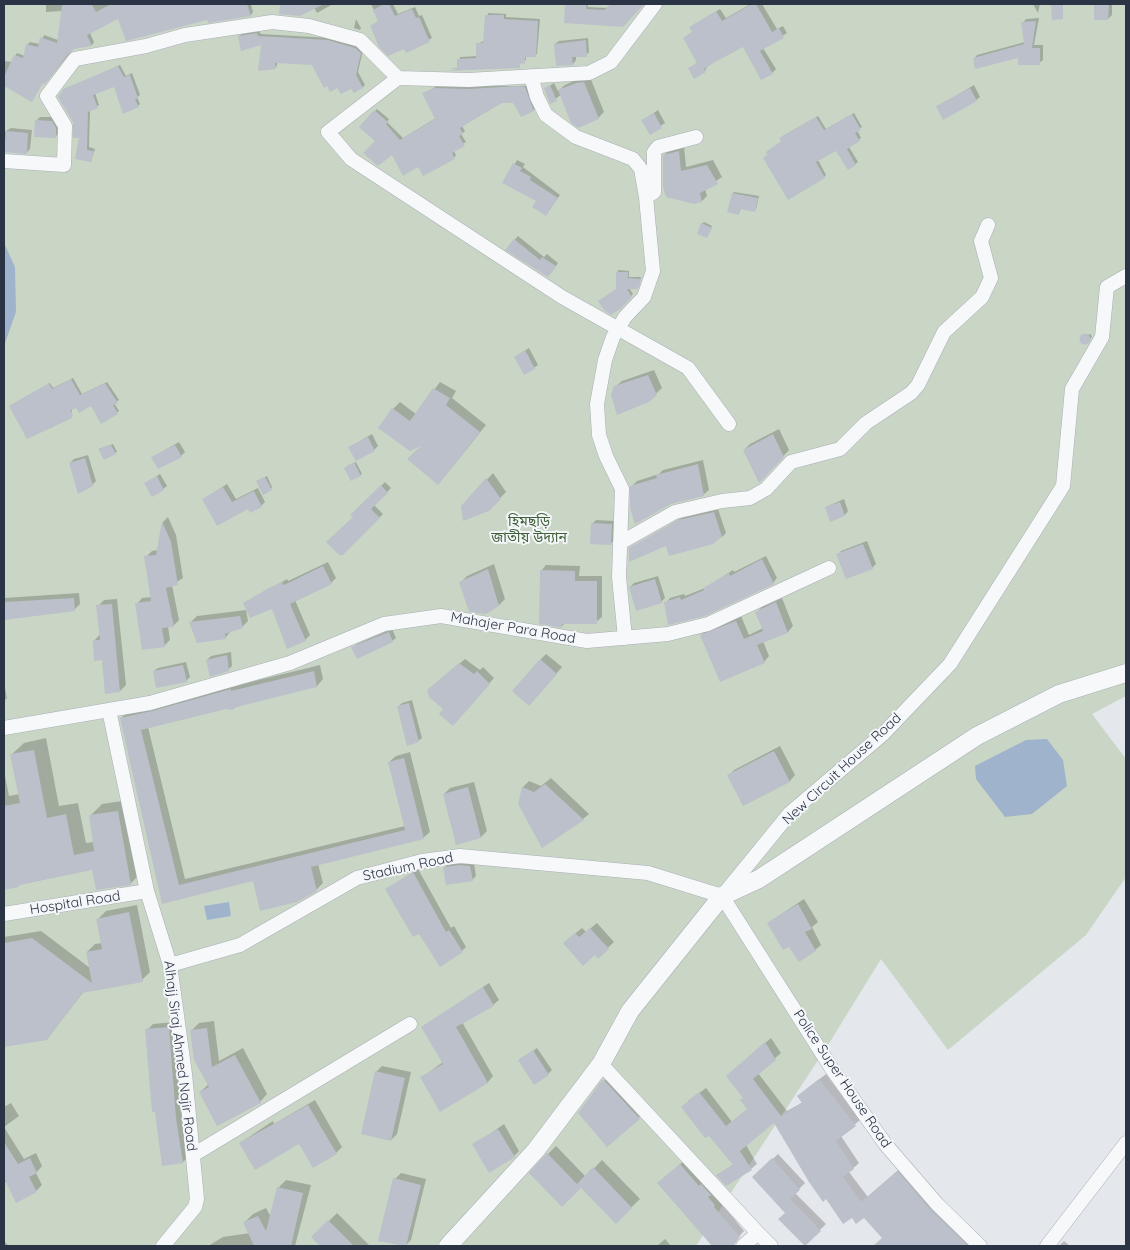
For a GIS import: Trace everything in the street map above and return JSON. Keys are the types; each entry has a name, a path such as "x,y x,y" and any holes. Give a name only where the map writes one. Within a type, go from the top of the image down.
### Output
{"street":[{"path":"655,4 611,62 589,73 468,80 398,78 328,132 351,159 562,297 688,368 729,424"},
{"path":"4,161 64,165 64,126 47,96 75,59 146,46 185,35 272,22 309,26 360,40 398,78"},
{"path":"531,76 537,97 546,115 576,137 633,159 641,168 646,197 653,271 644,296 617,328 605,360 597,404 599,435 606,456 622,489 619,577 625,638"},
{"path":"646,197 654,192 654,152 658,147 696,137"},
{"path":"620,544 675,512 722,501 750,498 766,489 790,462 840,449 866,423 911,393 918,385 944,332 982,297 991,278 982,241 988,225"},
{"name":"New Circuit House Road","path":"448,1246 536,1150 601,1064 630,1010 790,814 882,734 950,664 1063,486 1072,389 1102,338 1107,287 1126,276"},
{"name":"Mahajer Para Road","path":"4,728 150,703 290,663 384,624 441,616 587,641 668,634 708,624 829,568"},
{"path":"722,896 759,879 977,736 1059,694 1126,673"},
{"name":"Alhajj Siraj Ahmed Najir Road","path":"109,710 147,891 170,965 185,1074 197,1200 195,1207 162,1246"},
{"name":"Stadium Road","path":"170,965 240,945 357,878 422,861 460,856 648,873 722,896"},
{"name":"Hospital Road","path":"4,914 147,891"},
{"name":"Police Super House Road","path":"722,896 832,1069 886,1145 938,1204 980,1246"},
{"path":"193,1155 410,1024"},
{"path":"601,1064 771,1246"},
{"path":"1048,1246 1126,1143"},
{"path":"743,1246 758,1232"}],"green space":[{"name":"হিমছড়ি জাতীয় উদ্যান","path":"4,4 1126,4 1126,696 1092,714 1126,759 1126,877 1086,935 948,1050 881,959 828,1045 696,1246 4,1246"}],"water":[{"path":"4,243 15,267 16,312 4,346"},
{"path":"1047,739 1063,760 1067,786 1032,814 1005,817 976,779 975,766 1026,740"},
{"path":"229,902 231,916 207,920 204,906"}],"building":[{"path":"111,4 247,4 251,16 208,23 207,20 126,41 118,19 87,35 92,46 74,49 68,54 44,85 43,83 32,102 4,86 4,77 14,55 23,58 26,44 38,47 40,37 57,43 62,5 92,5 96,12"},
{"path":"280,4 324,4 300,16 279,14"},
{"path":"384,4 389,4 395,16 412,9 416,18 419,17 430,42 406,53 404,49 388,56 379,47 370,26 378,21 373,10"},
{"path":"565,4 587,4 586,9 604,10 611,4 644,4 623,27 564,23"},
{"path":"752,4 756,4 772,32 779,28 784,38 760,51 773,74 761,80 743,47 704,69 706,72 694,79 688,68 697,63 683,38 692,32 689,27 716,11 722,21"},
{"path":"1051,4 1063,4 1063,19 1052,20"},
{"path":"1094,4 1109,4 1108,20 1094,20"},
{"path":"485,15 504,15 504,19 538,21 536,57 525,57 525,64 520,63 520,68 445,71 457,69 457,59 476,58 476,43 483,43"},
{"path":"1036,21 1032,48 1040,48 1040,65 1018,65 1018,58 975,69 973,58 1024,44 1021,22"},
{"path":"257,33 258,36 328,40 355,48 361,53 356,75 363,88 354,93 351,89 341,94 337,88 330,92 327,86 324,88 312,65 275,63 276,69 258,71 261,45 241,51 238,36"},
{"path":"586,40 587,57 572,57 573,65 556,66 554,44"},
{"path":"118,66 124,77 130,75 138,98 135,100 139,107 123,114 114,87 93,95 98,108 88,112 87,150 94,151 91,162 75,159 79,138 73,138 73,122 58,97 63,89"},
{"path":"584,82 599,119 578,128 571,123 558,90"},
{"path":"550,85 557,101 550,104 544,88"},
{"path":"525,87 534,111 521,117 513,103 502,103 478,117 460,128 463,134 459,136 465,146 452,153 455,159 423,176 418,167 403,176 392,155 378,166 363,153 375,141 359,127 374,110 388,122 386,124 400,140 435,119 422,93 434,88 468,89"},
{"path":"970,88 977,101 943,120 936,106"},
{"path":"654,113 662,128 650,135 641,120"},
{"path":"852,114 861,130 855,133 860,141 847,149 856,165 848,170 836,151 816,162 825,178 788,200 763,158 767,155 766,152 781,141 779,138 816,117 824,130"},
{"path":"35,120 52,121 56,128 56,138 34,137"},
{"path":"6,131 28,133 27,154 4,152"},
{"path":"679,151 681,171 707,165 718,184 700,193 702,202 694,204 666,197 663,186 663,155"},
{"path":"513,163 522,168 520,171 531,177 530,180 558,198 546,216 532,207 536,201 502,183"},
{"path":"732,193 758,198 755,212 740,209 739,215 727,212"},
{"path":"701,223 712,228 707,238 697,234"},
{"path":"514,239 540,260 542,257 556,266 548,277 505,250"},
{"path":"616,270 617,272 628,272 628,278 641,279 638,289 627,289 632,297 611,315 604,310 598,301 616,289"},
{"path":"1083,334 1087,334 1090,339 1089,343 1083,344 1080,341 1080,337"},
{"path":"525,350 535,369 524,375 514,357"},
{"path":"648,375 657,395 649,402 617,415 611,395 614,386"},
{"path":"71,379 80,395 105,383 118,403 113,405 118,414 101,424 91,406 79,413 76,408 71,410 73,416 70,419 27,439 9,406 49,383 52,389"},
{"path":"433,388 450,398 446,405 480,432 438,485 407,459 421,446 410,451 378,428 392,408 410,421"},
{"path":"773,434 784,457 759,483 743,450"},
{"path":"368,437 375,451 356,461 348,447"},
{"path":"111,445 116,454 104,460 98,449"},
{"path":"175,445 182,457 158,469 151,457"},
{"path":"85,458 93,486 78,494 69,463"},
{"path":"354,462 361,476 351,481 344,468"},
{"path":"698,464 704,496 671,504 635,524 630,508 630,486 657,478 656,475"},
{"path":"157,476 164,490 152,497 144,483"},
{"path":"265,477 272,490 263,495 256,481"},
{"path":"486,478 501,499 489,511 463,521 461,506"},
{"path":"381,485 388,493 371,509 380,518 343,555 339,555 326,542 353,517 350,515"},
{"path":"223,487 232,502 254,491 262,507 250,513 248,509 217,526 202,499"},
{"path":"840,502 845,516 830,522 825,507"},
{"path":"714,512 722,537 713,544 669,556 666,546 629,562 629,548 678,520"},
{"path":"162,521 171,542 178,585 166,588 174,627 162,628 165,647 142,650 135,603 151,601 144,556 156,555"},
{"path":"591,523 612,524 611,545 590,544"},
{"path":"863,544 873,569 846,579 836,554"},
{"path":"762,559 774,584 705,616 668,625 664,602 680,597 681,600 704,590 703,588 729,573 730,576"},
{"path":"323,566 332,584 290,604 306,641 287,649 272,609 250,618 243,603 269,588 282,582 284,585"},
{"path":"488,569 499,606 486,614 469,612 459,582"},
{"path":"540,570 575,571 575,581 597,581 597,624 562,624 562,628 539,624"},
{"path":"655,579 662,603 636,611 629,587"},
{"path":"74,598 75,611 4,620 4,602"},
{"path":"776,602 788,633 757,645 765,663 720,682 700,635 736,621 744,639 763,631 755,612"},
{"path":"112,604 120,692 105,694 102,660 94,661 93,640 100,640 96,605"},
{"path":"240,616 243,628 225,634 226,639 197,643 189,622"},
{"path":"389,632 393,642 357,659 351,647"},
{"path":"227,655 229,671 210,677 206,660"},
{"path":"540,659 557,674 529,706 512,691"},
{"path":"459,663 474,674 477,671 490,684 453,726 439,714 443,709 429,697 427,690"},
{"path":"183,665 187,682 156,688 153,671"},
{"path":"314,671 317,687 233,708 233,710 226,709 141,730 179,885 405,830 388,762 404,758 424,839 311,867 317,891 297,902 260,911 253,881 162,904 120,718 231,689 231,691"},
{"path":"409,703 419,742 407,746 397,706"},
{"path":"34,750 47,818 66,814 74,855 94,851 89,815 118,811 131,885 96,890 92,870 19,885 19,887 4,890 4,806 20,803 10,754"},
{"path":"774,751 790,782 743,806 727,775"},
{"path":"545,784 584,820 542,848 518,804 522,787 534,792"},
{"path":"468,787 481,838 456,845 443,794"},
{"path":"470,866 473,881 446,885 443,867"},
{"path":"413,872 446,932 449,930 463,952 440,967 419,934 413,937 385,889"},
{"path":"798,904 812,929 805,932 816,951 799,962 789,947 783,950 767,923"},
{"path":"129,912 143,982 82,993 47,1040 4,1047 4,943 32,938 92,983 86,952 102,949 96,919"},
{"path":"590,928 609,949 598,959 595,955 583,966 563,943 575,933 579,937"},
{"path":"483,987 494,1006 456,1027 488,1083 440,1112 420,1077 443,1064 421,1027"},
{"path":"169,1027 176,1118 183,1163 162,1166 155,1112 152,1112 145,1029"},
{"path":"207,1028 212,1067 235,1055 261,1103 217,1126 199,1092 209,1087 194,1060 190,1030"},
{"path":"765,1042 776,1060 753,1079 781,1116 802,1103 797,1096 819,1079 856,1126 836,1141 854,1169 843,1177 861,1202 897,1171 930,1210 968,1246 873,1246 882,1238 864,1218 856,1224 852,1218 843,1224 826,1199 823,1202 809,1182 774,1123 740,1151 752,1170 726,1186 716,1175 733,1165 709,1136 705,1138 681,1107 699,1092 726,1126 747,1109 740,1100 743,1098 726,1076"},
{"path":"533,1050 549,1075 534,1085 518,1060"},
{"path":"375,1071 405,1078 391,1141 361,1134"},
{"path":"603,1079 640,1119 607,1147 578,1113"},
{"path":"308,1105 337,1154 313,1168 299,1144 255,1170 239,1143"},
{"path":"498,1129 515,1157 489,1173 472,1144"},
{"path":"4,1142 18,1164 30,1158 37,1173 29,1177 37,1192 16,1203 4,1178"},
{"path":"547,1153 577,1184 593,1167 632,1208 616,1224 581,1188 562,1207 529,1173"},
{"path":"772,1158 800,1190 790,1199 821,1231 805,1246 778,1219 785,1213 752,1177"},
{"path":"680,1164 699,1186 701,1184 711,1195 708,1197 715,1205 714,1207 740,1237 733,1246 712,1246 657,1183"},
{"path":"393,1178 421,1185 406,1246 378,1241"},
{"path":"277,1187 303,1193 291,1246 254,1246 243,1222 258,1216 266,1231"},
{"path":"328,1220 354,1246 320,1246 311,1237"}]}
